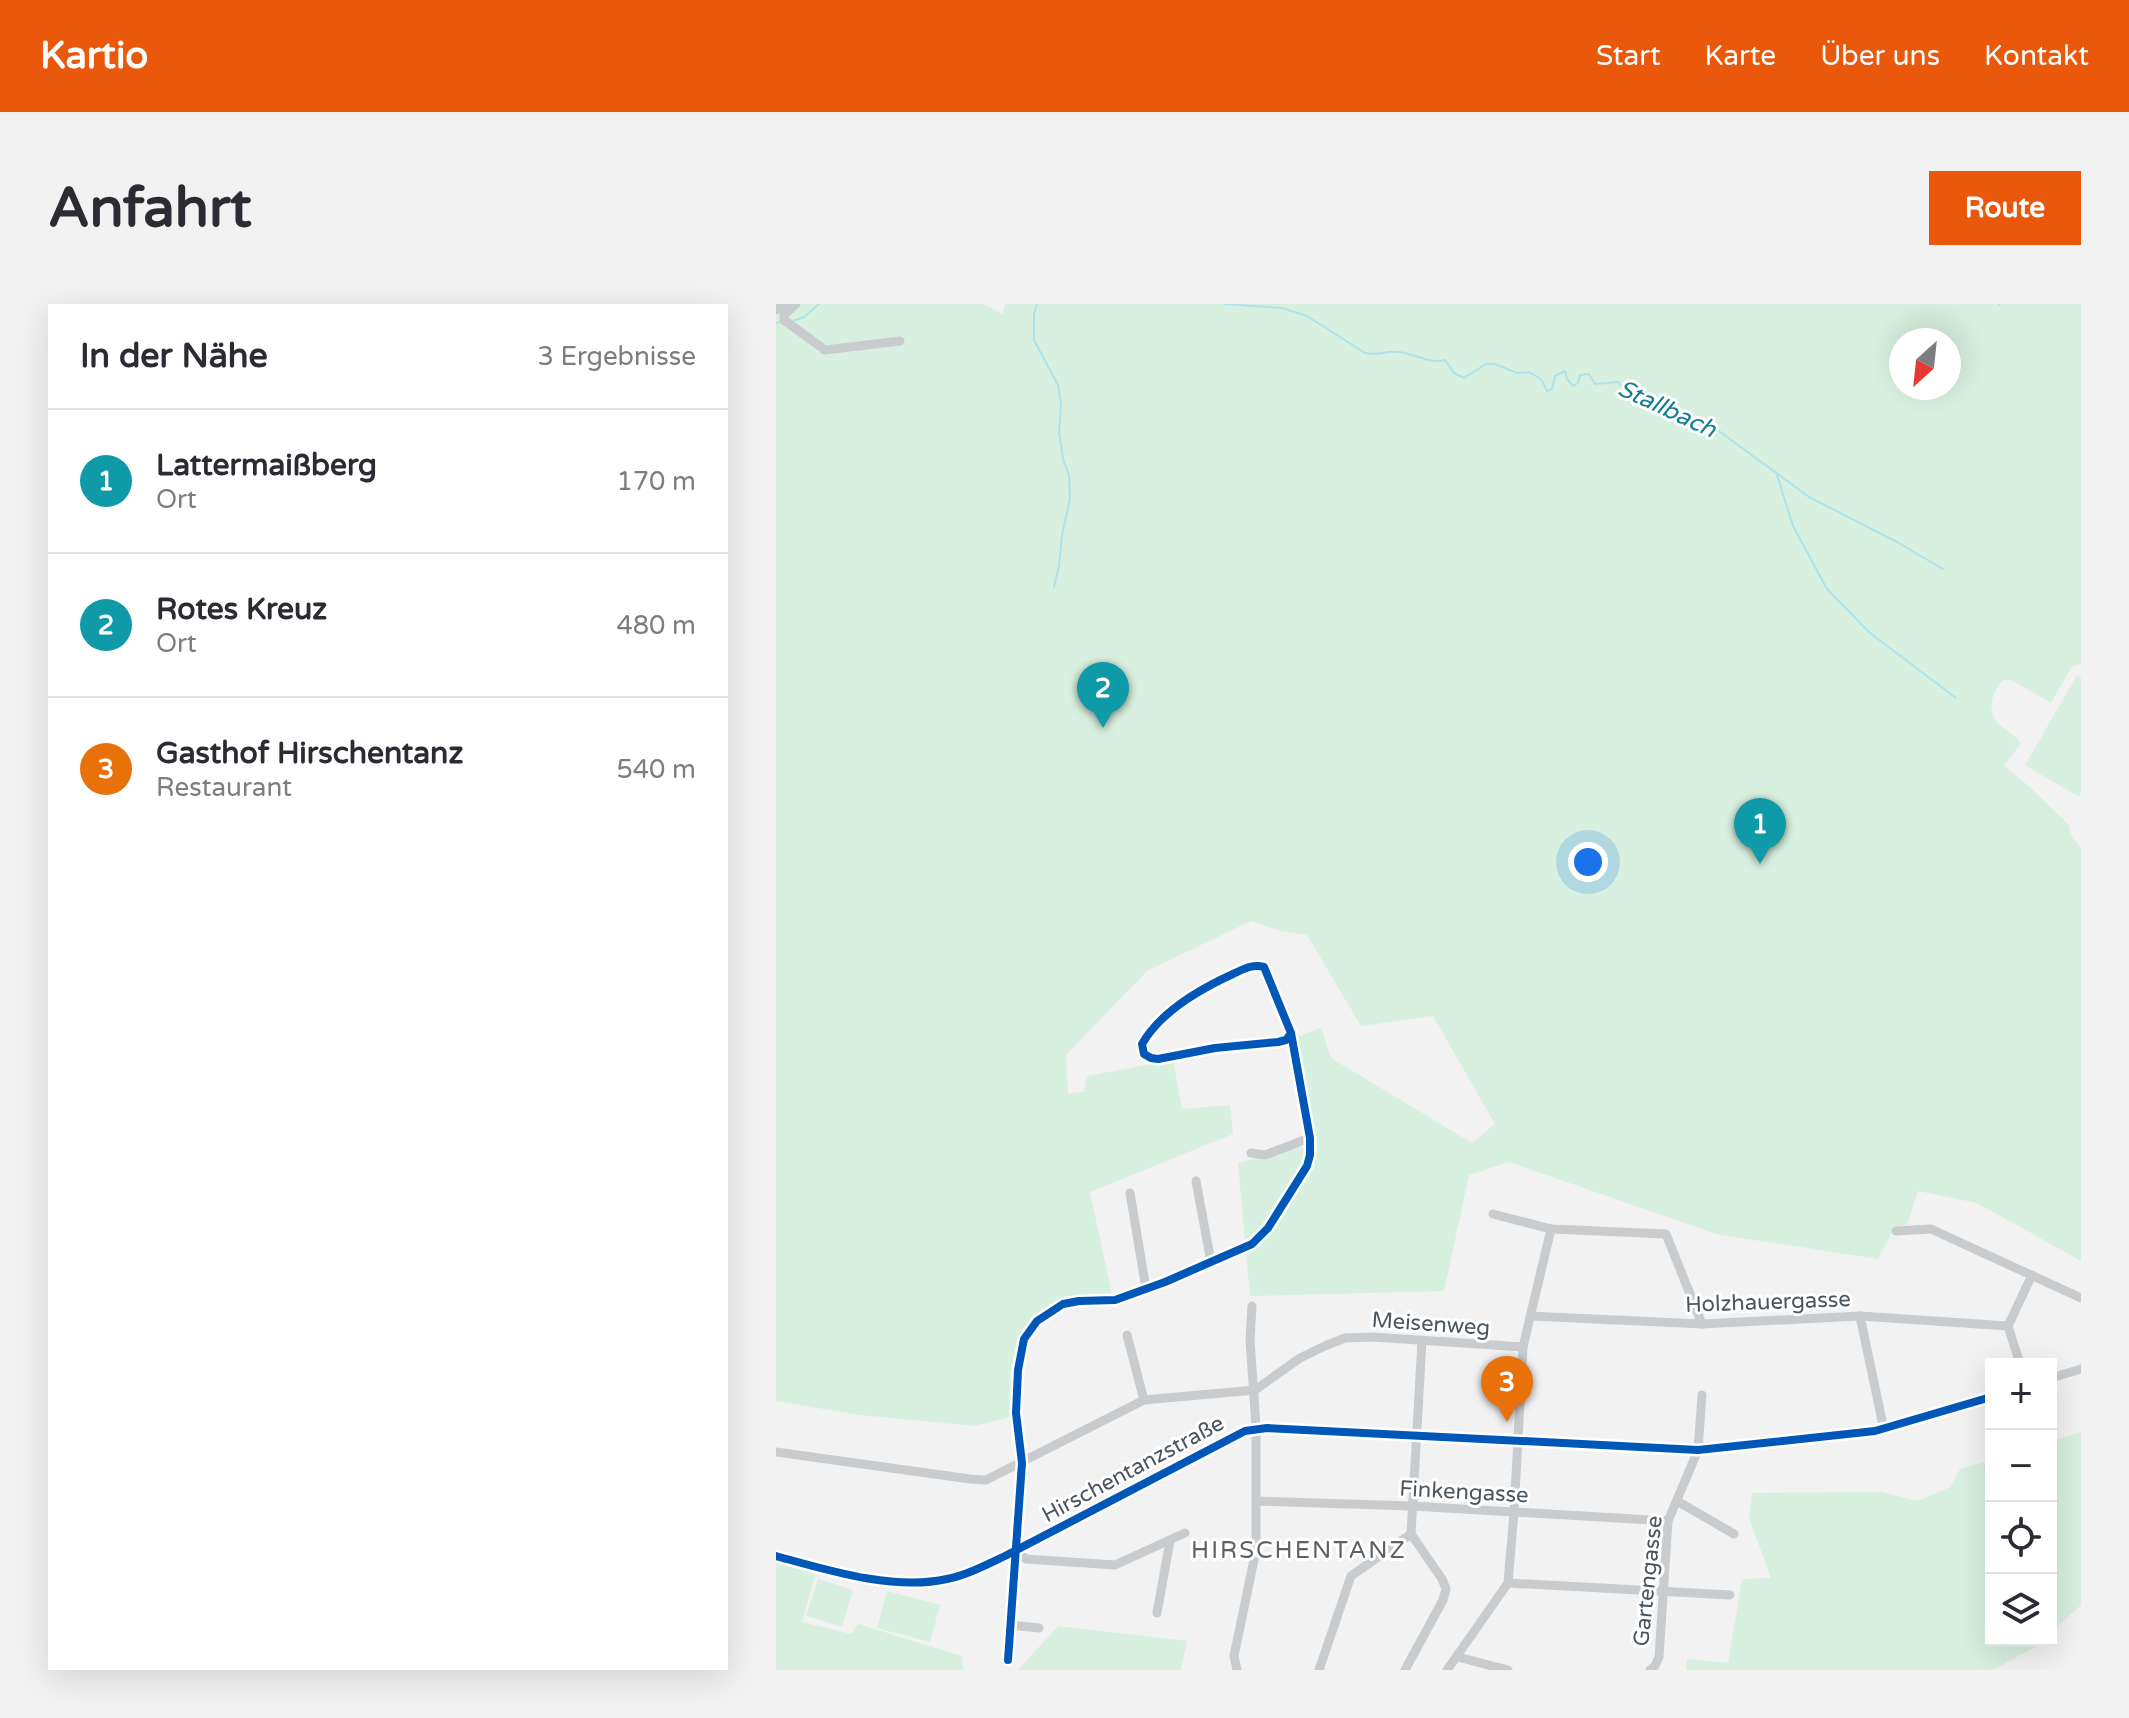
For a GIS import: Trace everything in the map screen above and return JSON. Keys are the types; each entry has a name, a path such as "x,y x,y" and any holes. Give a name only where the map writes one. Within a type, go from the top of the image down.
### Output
{"street":[{"path":"776,310 786,304"},
{"path":"796,304 784,314 784,320 827,351 900,341"},
{"path":"1008,1660 1022,1463 1016,1413 1018,1370 1024,1339 1037,1321 1063,1304 1115,1300 1252,1244 1268,1228 1310,1155 1310,1138 1291,1033 1264,967 1250,966 1204,987 1158,1023 1144,1040 1142,1051 1158,1059 1215,1048 1278,1042 1286,1040 1291,1033"},
{"path":"1251,1153 1265,1155 1310,1138"},
{"path":"1196,1181 1211,1262"},
{"path":"1130,1193 1146,1289"},
{"path":"1493,1214 1551,1229 1666,1234 1702,1324"},
{"path":"1447,1670 1508,1583 1523,1347 1551,1229"},
{"path":"1896,1231 1931,1229 2081,1298"},
{"path":"2018,1358 2008,1326 2032,1275"},
{"path":"1237,1670 1234,1656 1256,1550 1255,1390 1250,1340 1252,1306"},
{"name":"Holzhauergasse","path":"1530,1316 1702,1324 1860,1316 2008,1326"},
{"path":"1860,1316 1884,1430"},
{"path":"1127,1335 1144,1400"},
{"name":"Meisenweg","path":"1255,1390 1300,1358 1338,1340 1353,1337 1523,1347"},
{"path":"1407,1669 1446,1589 1411,1534 1422,1341"},
{"path":"2057,1376 2081,1369"},
{"path":"776,1452 979,1480 991,1478 1022,1463 1144,1400 1255,1390"},
{"name":"Gartengasse","path":"1650,1670 1659,1657 1668,1521 1698,1450 1702,1395"},
{"name":"Hirschentanzstraße","path":"776,1556 860,1577 904,1581 945,1580 1015,1551 1245,1431 1267,1428 1698,1450 1884,1430 1985,1399"},
{"name":"Finkengasse","path":"1257,1501 1412,1506 1668,1521"},
{"path":"1677,1501 1734,1534"},
{"path":"1015,1551 1026,1559 1115,1565 1185,1533"},
{"path":"1319,1670 1351,1576 1411,1534"},
{"path":"1157,1613 1170,1541"},
{"path":"1508,1583 1730,1595"},
{"path":"1010,1625 1039,1628"},
{"path":"1458,1657 1508,1670"}],"green space":[{"path":"776,304 984,304 1003,314 1005,304 2081,304 2081,664 2072,666 2051,703 2011,680 2004,680 1993,697 1992,709 1996,721 2021,743 2004,766 2069,825 2071,835 2081,848 2081,1261 1977,1203 1918,1191 1907,1225 1895,1227 1878,1259 1716,1234 1509,1162 1469,1175 1444,1291 1250,1296 1238,1163 1315,1144 1295,1038 1321,1028 1331,1058 1472,1143 1495,1124 1433,1016 1361,1026 1307,935 1277,930 1251,921 1147,971 1066,1055 1068,1093 1084,1092 1087,1076 1173,1060 1182,1109 1230,1105 1233,1134 1090,1192 1112,1295 1069,1298 1036,1318 1024,1335 1014,1416 975,1426 860,1415 776,1401"},
{"path":"2077,675 2081,678 2079,797 2025,765"},
{"path":"2081,1432 2081,1605 2057,1627 2057,1502 2057,1439"},
{"path":"1985,1462 1985,1646 2035,1647 1993,1670 1686,1670 1687,1659 1728,1663 1742,1579 1771,1578 1749,1518 1752,1493 1881,1492 1918,1501 1950,1487 1960,1469"},
{"path":"776,1561 816,1572 802,1622 851,1634 858,1624 962,1656 963,1670 776,1670"},
{"path":"818,1579 853,1590 842,1627 806,1616"},
{"path":"887,1591 940,1605 930,1642 877,1628"},
{"path":"1058,1626 1187,1641 1181,1670 1018,1670"}],"waterway":[{"path":"793,321 804,317 819,304"},
{"path":"1037,304 1034,340 1058,385 1061,404 1059,432 1069,475 1070,499 1054,587"},
{"name":"Stallbach","path":"1224,304 1282,308 1307,316 1365,353 1395,352 1433,361 1445,360 1454,373 1464,378 1486,364 1495,364 1517,373 1529,372 1541,379 1547,391 1552,389 1555,376 1565,371 1573,386 1578,383 1580,375 1589,374 1595,384 1618,382 1628,393 1647,396 1719,431 1809,497 1943,569"},
{"path":"776,323 780,322"},
{"path":"1777,475 1793,526 1827,589 1870,633 1956,698"}],"cycle path":[{"path":"1008,1660 1022,1463 1016,1413 1018,1370 1024,1339 1037,1321 1063,1304 1115,1300 1252,1244 1268,1228 1307,1166 1310,1155 1310,1138 1291,1033 1264,967 1244,969 1195,994 1170,1011 1142,1044 1144,1054 1158,1059 1215,1048 1278,1042 1286,1040 1291,1033"},
{"path":"776,1556 883,1581 927,1582 954,1577 1005,1556 1245,1431 1267,1428 1698,1450 1875,1431 1985,1399"}],"place":[{"name":"Rotes Kreuz","path":"1103,728"},
{"name":"Lattermaißberg","path":"1760,864"},
{"name":"Gasthof Hirschentanz","path":"1507,1422"}],"district":[{"name":"HIRSCHENTANZ","path":"1299,1550"}]}
